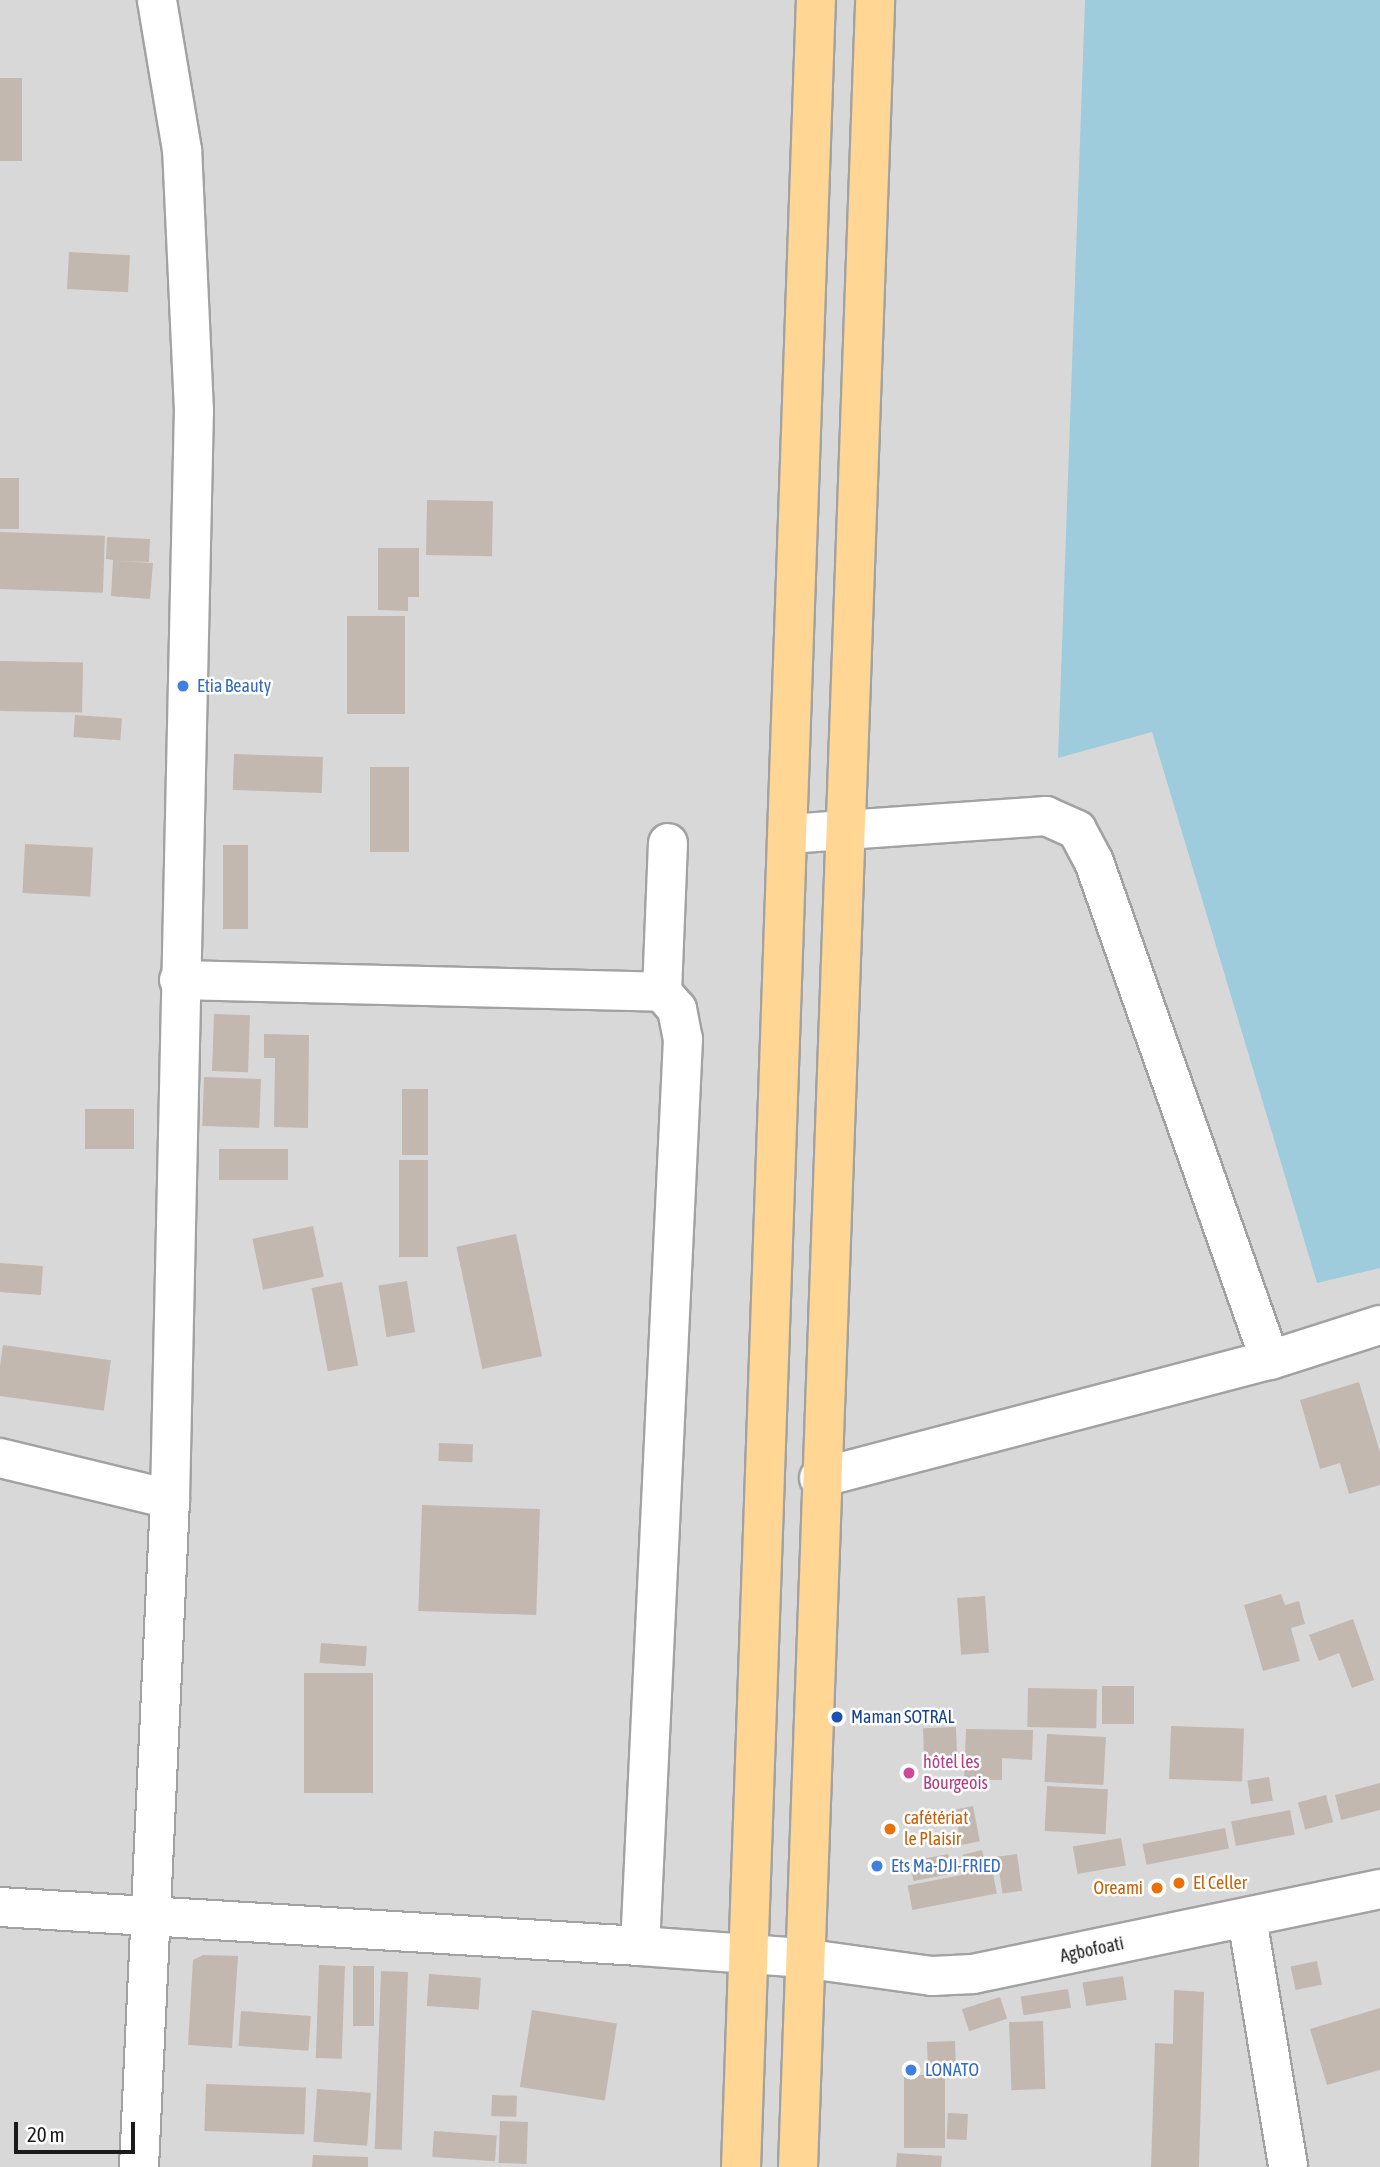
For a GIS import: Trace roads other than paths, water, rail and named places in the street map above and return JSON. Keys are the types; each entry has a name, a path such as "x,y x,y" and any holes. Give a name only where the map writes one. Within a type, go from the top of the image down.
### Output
{"main road":[{"path":"741,2167 816,0"},
{"path":"797,2167 802,1958 875,0"}],"street":[{"path":"139,2167 154,1916 170,1499 179,980 194,411 182,150 157,0"},
{"path":"788,834 1046,816 1077,830 1094,862 1270,1360"},
{"path":"640,1946 683,1039 677,1009 663,992 668,843"},
{"path":"179,980 663,992"},
{"path":"820,1478 1270,1360 1380,1325"},
{"path":"0,1458 170,1499"},
{"name":"Agbofoati","path":"0,1907 640,1946 802,1958 932,1976 973,1974 1380,1889"},
{"path":"1247,1918 1288,2167"}],"water":[{"path":"1085,0 1380,0 1380,1268 1317,1283 1152,732 1058,758"}],"place":[{"name":"Etia Beauty","path":"183,686"},
{"name":"Maman SOTRAL","path":"837,1717"},
{"name":"hôtel les Bourgeois","path":"909,1773"},
{"name":"cafétériat le Plaisir","path":"890,1829"},
{"name":"Ets Ma-DJI-FRIED","path":"877,1866"},
{"name":"El Celler","path":"1179,1883"},
{"name":"Oreami","path":"1157,1888"},
{"name":"LONATO","path":"911,2070"}]}
